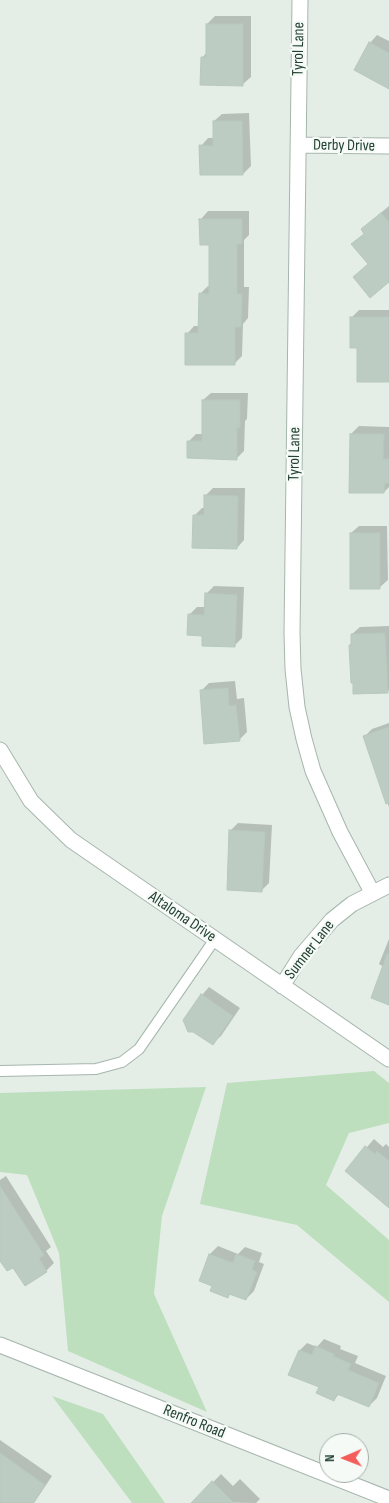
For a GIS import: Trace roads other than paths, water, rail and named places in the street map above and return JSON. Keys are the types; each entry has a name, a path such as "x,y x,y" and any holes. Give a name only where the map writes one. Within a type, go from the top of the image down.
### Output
{"street":[{"name":"Tyrol Lane","path":"300,0 292,633 295,688 304,739 313,771 340,832 372,892"},
{"name":"Derby Drive","path":"298,145 389,146"},
{"name":"Altaloma Drive","path":"0,750 31,801 71,840 389,1059"},
{"name":"Sumner Lane","path":"282,986 301,956 332,920 352,904 372,892 389,885"},
{"name":"Renfro Road","path":"0,1345 389,1499"}],"lane":[{"path":"0,1071 96,1069 122,1062 139,1049 215,939"}]}
